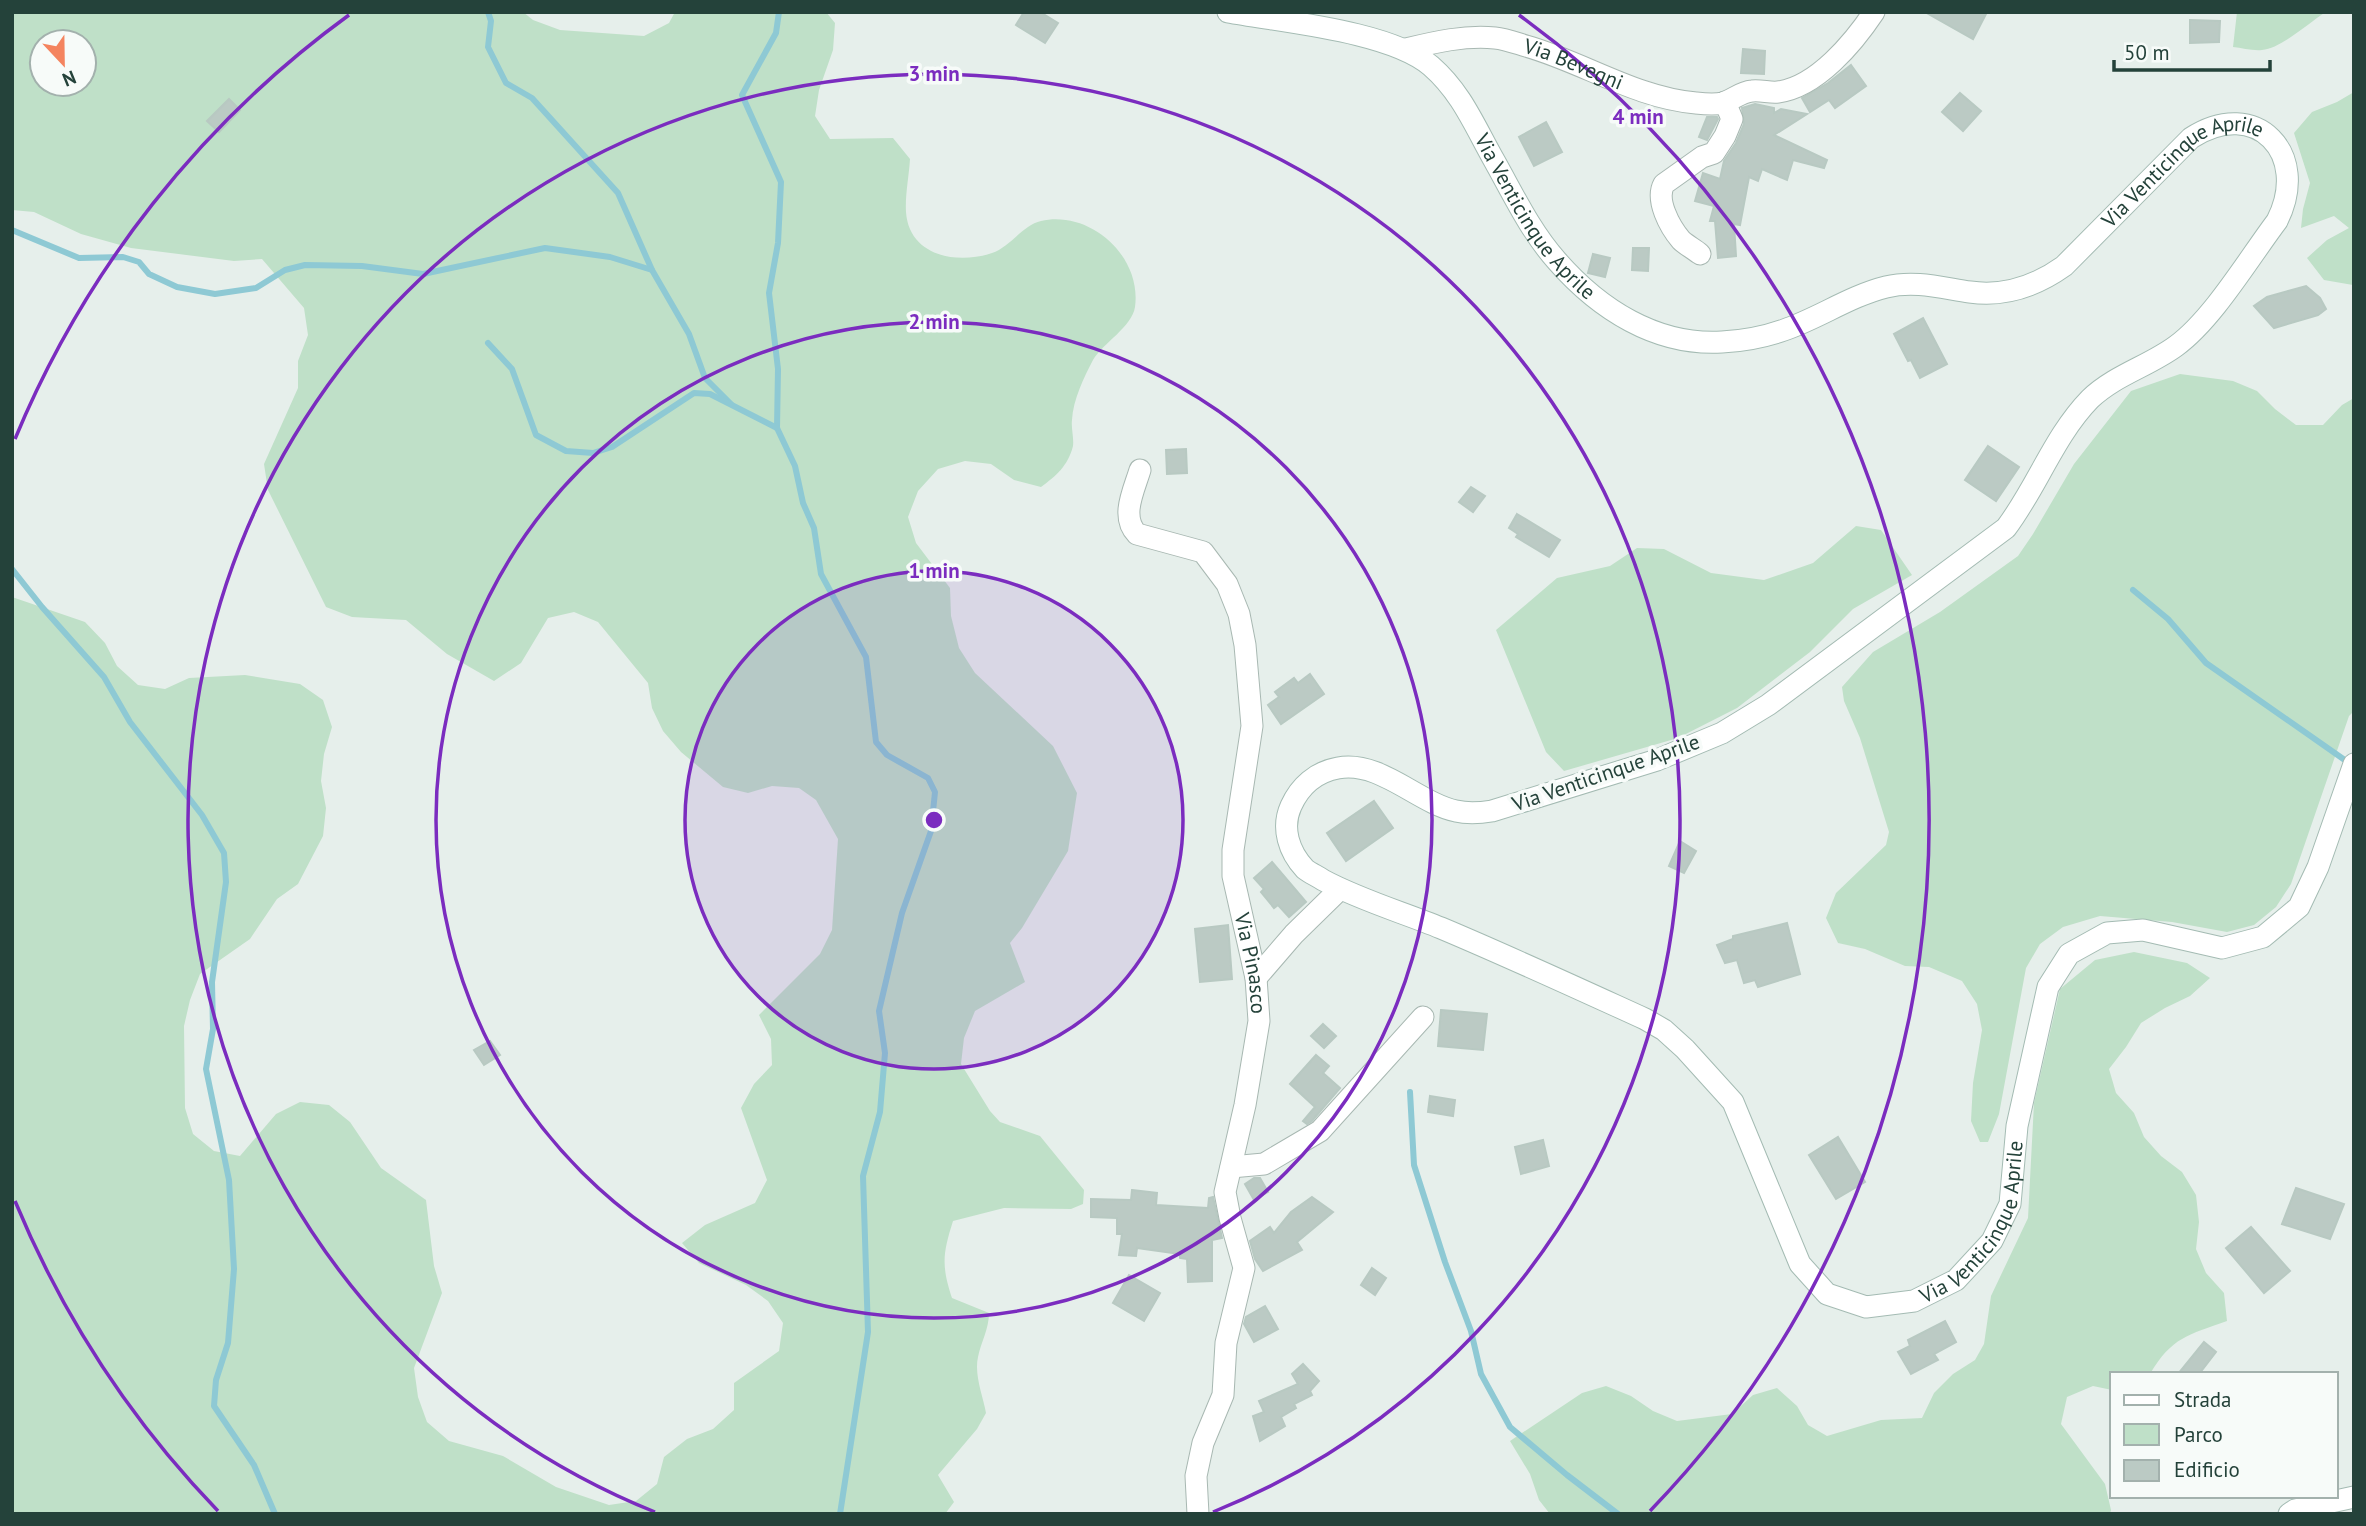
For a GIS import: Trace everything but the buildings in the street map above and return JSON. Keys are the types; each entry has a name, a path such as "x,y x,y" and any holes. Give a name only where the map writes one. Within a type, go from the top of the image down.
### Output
{"main road":[{"path":"1228,12 1330,29 1406,49"},
{"name":"Via Bevegni","path":"1406,49 1461,38 1497,38 1541,50 1638,90 1672,100 1713,104 1750,91 1779,92 1791,89 1847,49 1874,12"},
{"name":"Via Venticinque Aprile","path":"1406,49 1430,66 1458,95 1475,121 1523,213 1557,261 1594,296 1616,312 1641,327 1682,341 1725,342 1759,337 1785,330 1869,292 1889,286 1927,284 1994,294 2032,285 2048,277 2071,259 2191,138 2207,128 2230,122 2248,126 2271,136 2283,154 2289,173 2284,207 2277,221 2204,320 2176,346 2119,377 2092,397 2067,425 2022,507 2006,528 1768,705 1722,733 1657,760 1482,812 1472,814 1453,811 1378,773 1353,767 1340,767 1308,780 1297,793 1289,810 1286,837 1294,855 1307,871 1340,889 1441,928 1645,1018 1664,1030 1733,1102 1800,1264 1827,1294 1866,1307 1913,1301 1956,1280 1992,1241 2010,1204 2017,1126 2048,987 2069,954 2107,933 2143,930 2222,948 2263,937 2299,907 2318,867 2354,764"},
{"path":"1700,254 1682,240 1663,210 1660,190 1692,163 1714,153 1732,119 1725,102"},
{"name":"Via Pinasco","path":"1140,470 1129,505 1131,528 1137,534 1203,552 1227,584 1239,614 1245,645 1252,726 1233,850 1233,876 1256,978 1259,1021 1245,1105 1225,1192 1244,1268 1226,1343 1223,1395 1203,1443 1196,1476 1198,1514"},
{"path":"1256,978 1294,934 1340,889"},
{"path":"1231,1167 1264,1164 1320,1131 1423,1017"},
{"path":"2289,1514 2295,1510 2354,1497"}],"green space":[{"path":"12,12 523,12 533,20 560,30 644,36 669,23 675,12 826,12 835,23 833,50 819,90 815,116 830,139 893,138 910,159 906,212 909,227 925,247 950,257 978,256 999,250 1034,223 1059,219 1094,230 1121,254 1130,270 1135,288 1135,307 1129,321 1093,360 1083,381 1073,412 1073,446 1061,470 1041,487 1014,480 991,464 965,461 938,469 918,491 908,517 916,543 950,588 951,616 959,648 975,673 1053,746 1077,793 1068,851 1022,928 1010,943 1025,982 975,1011 964,1038 961,1064 990,1111 1000,1122 1040,1136 1084,1190 1083,1204 1071,1209 1004,1208 953,1221 945,1259 946,1277 952,1298 989,1313 977,1364 986,1413 977,1429 938,1475 954,1502 945,1514 12,1514 12,597 85,622 105,643 117,666 138,685 165,689 189,678 245,675 300,684 323,700 332,727 324,754 321,781 326,808 323,836 298,884 277,899 250,939 200,974 190,1000 184,1026 185,1108 193,1134 214,1151 240,1156 276,1114 300,1102 329,1105 350,1122 381,1168 426,1200 434,1266 442,1293 414,1368 418,1397 427,1422 449,1441 503,1456 556,1487 609,1505 636,1501 657,1484 664,1457 687,1439 713,1429 734,1410 734,1383 779,1351 783,1323 768,1301 746,1285 699,1263 682,1243 705,1225 755,1203 767,1180 741,1108 754,1084 772,1065 771,1039 759,1015 820,954 832,930 838,839 816,800 799,788 772,786 748,793 723,787 681,752 663,731 652,708 648,683 598,622 574,612 548,618 521,663 494,681 447,654 406,620 352,617 326,607 268,490 264,464 298,388 298,361 308,335 304,308 262,259 234,261 131,248 81,234 34,212 12,210"},
{"path":"2237,12 2326,12 2278,45 2259,50 2233,47"},
{"path":"2354,92 2353,285 2324,280 2307,258 2327,240 2349,228 2334,216 2301,228 2310,183 2294,133 2312,112"},
{"path":"2180,374 2233,381 2257,391 2296,425 2323,425 2342,405 2354,398 2354,711 2349,716 2291,884 2276,907 2254,925 2227,932 2172,922 2100,916 2063,927 2040,944 2026,968 1999,1114 1988,1142 1980,1142 1971,1121 1973,1083 1982,1030 1977,1004 1962,981 1929,967 1905,966 1865,949 1838,943 1826,918 1836,893 1886,845 1889,832 1860,738 1844,701 1842,687 1873,652 1940,612 2018,556 2074,464 2131,391"},
{"path":"1856,526 1881,530 1912,575 1853,609 1810,652 1737,708 1678,738 1564,771 1546,752 1496,630 1557,578 1610,566 1637,548 1664,549 1711,573 1764,580 1813,563"},
{"path":"2134,952 2187,963 2210,978 2190,996 2141,1023 2109,1069 2116,1093 2134,1113 2144,1137 2161,1156 2182,1172 2196,1195 2199,1222 2196,1249 2206,1273 2224,1293 2227,1321 2182,1339 2166,1352 2151,1372 2110,1372 2110,1390 2093,1386 2067,1397 2061,1424 2105,1484 2110,1514 1550,1514 1539,1500 1530,1474 1510,1441 1582,1393 1606,1386 1677,1421 1732,1414 1753,1395 1777,1388 1797,1406 1808,1425 1827,1436 1881,1420 1922,1418 1934,1393 1953,1374 1975,1360 1984,1344 1991,1296 2028,1218 2034,1103 2060,989 2095,960"}],"waterway":[{"path":"488,12 491,21 488,47 506,83 532,98 618,193 652,270 689,334 705,378 731,404"},
{"path":"779,12 776,33 742,95 781,182 778,243 769,293 778,369 777,428 795,466 803,503 814,528 821,574 866,657 876,742 887,755 928,778 935,792 931,831 902,913 879,1011 885,1053 880,1112 863,1176 868,1332 840,1514"},
{"path":"12,230 79,258 123,257 139,262 149,274 177,287 215,294 256,288 285,270 305,265 362,266 423,274 545,248 610,257 652,270"},
{"path":"488,343 512,369 536,435 566,451 593,453 612,447 694,393 710,394 777,428"},
{"path":"12,569 104,677 130,722 202,815 224,853 226,882 212,982 213,1029 206,1069 229,1180 234,1269 228,1343 216,1380 214,1406 254,1465 275,1514"},
{"path":"2133,590 2168,619 2206,663 2349,763"},
{"path":"1410,1092 1414,1165 1445,1262 1471,1331 1481,1374 1510,1427 1618,1514"}]}
